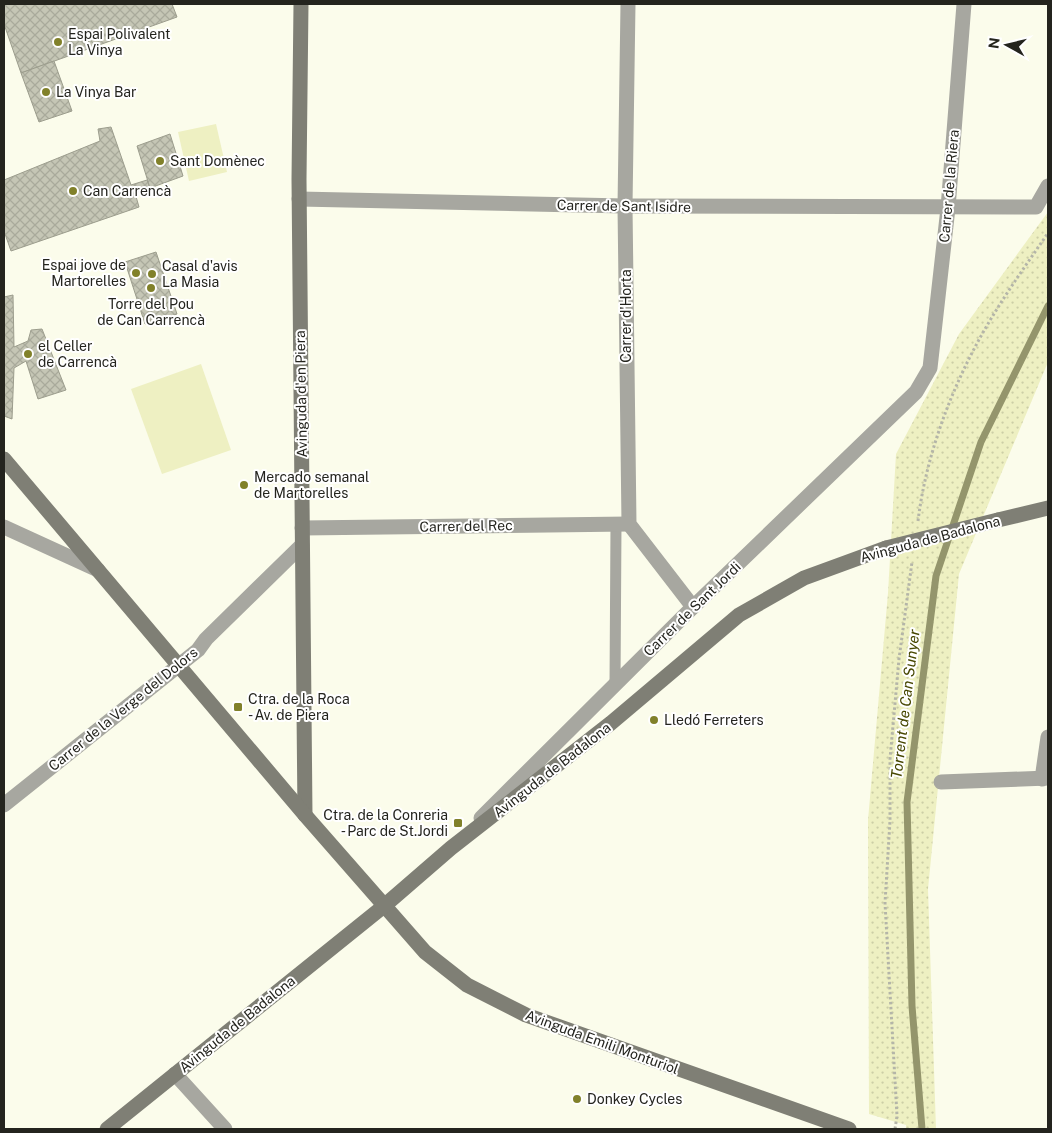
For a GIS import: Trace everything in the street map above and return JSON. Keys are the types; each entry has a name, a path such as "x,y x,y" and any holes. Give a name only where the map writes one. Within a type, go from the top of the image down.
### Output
{"street":[{"name":"Avinguda d'en Piera","path":"301,4 299,199 305,815"},
{"name":"Carrer d'Horta","path":"623,524 628,4"},
{"name":"Carrer de la Riera","path":"930,368 948,208 964,4"},
{"name":"Carrer de Sant Isidre","path":"299,199 625,206 1036,207 1048,186"},
{"name":"Carrer de Sant Jordi","path":"451,848 693,607 916,392 930,368"},
{"name":"Avinguda Emili Monturiol","path":"4,459 305,815 425,952 468,985 526,1016 849,1129"},
{"name":"Avinguda de Badalona","path":"107,1129 384,906 451,848 611,723 739,615 804,578 886,548 1048,508"},
{"name":"Carrer del Rec","path":"302,528 623,524"},
{"path":"623,524 693,607"},
{"path":"4,543 10,530 98,570"},
{"name":"Carrer de la Verge del Dolors","path":"4,805 180,666 302,545"},
{"path":"941,782 1045,778 1048,738"},
{"path":"175,1074 225,1129"}],"lane":[{"path":"615,685 623,524"}],"path":[{"path":"917,527 921,498 934,446 957,385 996,310 1048,233"},
{"path":"895,1129 896,1116 885,902 890,821 890,760 899,659 913,555"}],"green space":[{"path":"216,124 227,172 189,181 178,132"},
{"path":"1048,212 1048,362 959,574 928,889 936,1129 906,1129 906,1125 869,1114 868,820 888,593 896,454 959,334"},
{"path":"201,364 231,450 162,474 131,389"}],"building":[{"name":"Espai Polivalent La Vinya","path":"4,4 172,4 177,17 21,73 4,24"},
{"name":"La Vinya Bar","path":"54,61 72,111 39,122 21,73"},
{"name":"Can Carrencà","path":"111,127 131,185 147,180 150,188 135,193 139,207 11,251 4,231 4,180 100,141 98,129"},
{"name":"Sant Domènec","path":"170,134 183,176 150,188 137,146"},
{"name":"Torre del Pou de Can Carrencà","path":"156,252 177,314 145,324 125,262"},
{"name":"el Celler de Carrencà","path":"13,295 14,347 28,341 31,330 42,329 66,390 38,399 26,361 14,368 12,419 4,416 4,297"}],"waterway":[{"name":"Torrent de Can Sunyer","path":"922,1129 912,1006 907,802 936,576 981,442 1048,306"}],"place":[{"name":"Espai Polivalent La Vinya","path":"58,42"},
{"name":"La Vinya Bar","path":"46,92"},
{"name":"Sant Domènec","path":"160,161"},
{"name":"Can Carrencà","path":"73,191"},
{"name":"Espai jove de Martorelles","path":"136,273"},
{"name":"Casal d'avis La Masia","path":"152,274"},
{"name":"Torre del Pou de Can Carrencà","path":"151,288"},
{"name":"el Celler de Carrencà","path":"28,354"},
{"name":"Mercado semanal de Martorelles","path":"244,485"},
{"name":"Ctra. de la Roca - Av. de Piera","path":"238,707"},
{"name":"Lledó Ferreters","path":"654,720"},
{"name":"Ctra. de la Conreria - Parc de St.Jordi","path":"458,823"},
{"name":"Donkey Cycles","path":"577,1099"}]}
